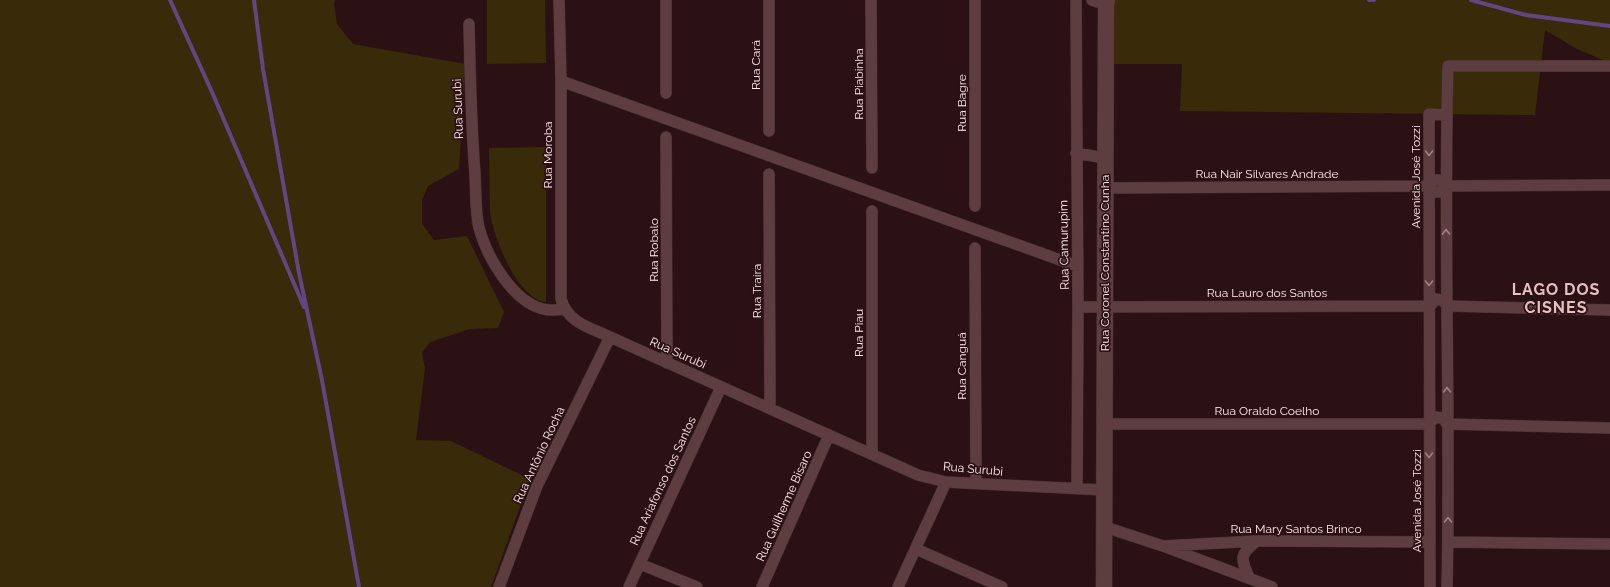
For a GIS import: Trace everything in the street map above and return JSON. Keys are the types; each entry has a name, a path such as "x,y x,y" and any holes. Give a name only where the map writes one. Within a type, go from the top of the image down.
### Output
{"street":[{"name":"Rua Moroba","path":"559,0 561,81 561,299 564,309"},
{"path":"666,0 666,93"},
{"name":"Rua Cará","path":"769,0 770,131"},
{"name":"Rua Piabinha","path":"871,0 872,168"},
{"name":"Rua Bagre","path":"975,0 975,206"},
{"name":"Rua Camurupim","path":"1076,0 1078,307 1077,489"},
{"name":"Rua Coronel Constantino Cunha","path":"1102,2 1105,158 1104,587"},
{"name":"Rua Surubi","path":"469,24 470,91 478,226 485,247 495,266 524,299 542,309 564,309 571,318 610,337 918,475 946,482 1104,490"},
{"path":"1447,587 1448,306 1445,186 1448,66 1610,66"},
{"path":"561,81 1077,266"},
{"name":"Avenida José Tozzi","path":"1430,587 1429,114 1447,114"},
{"name":"Rua Robalo","path":"666,137 667,363"},
{"path":"1076,153 1105,158"},
{"name":"Rua Traíra","path":"770,174 770,408"},
{"name":"Rua Nair Silvares Andrade","path":"1105,188 1429,186 1434,192 1440,192 1445,186 1610,185"},
{"name":"Rua Piau","path":"872,211 872,454"},
{"name":"Rua Canguá","path":"975,248 976,483"},
{"name":"Rua Lauro dos Santos","path":"1078,307 1430,306 1435,312 1442,313 1448,306 1610,310"},
{"name":"Rua Antônio Rocha","path":"499,587 537,486 610,337"},
{"name":"Rua Ariafonso dos Santos","path":"629,587 721,387"},
{"name":"Rua Oraldo Coelho","path":"1105,424 1429,424 1435,430 1442,431 1448,424 1610,428"},
{"name":"Rua Guilherme Bisaro","path":"762,587 829,435"},
{"path":"898,587 946,482"},
{"path":"1105,527 1163,546 1249,577 1272,587"},
{"path":"1249,577 1242,563 1244,551 1256,541"},
{"name":"Rua Mary Santos Brinco","path":"1163,546 1256,541 1430,542 1436,550 1443,550 1448,542 1610,544"},
{"path":"916,549 1002,587"},
{"path":"640,564 697,587"}],"shaded area":[{"path":"0,0 335,0 334,4 337,24 353,44 465,64 459,169 428,186 422,200 422,224 434,240 467,236 504,312 498,328 470,329 430,342 422,353 425,368 416,440 451,441 530,479 491,587 0,587"},
{"path":"487,0 545,0 546,63 487,64"},
{"path":"1111,0 1610,0 1610,63 1577,49 1545,30 1535,115 1180,111 1182,64 1106,64"},
{"path":"546,147 546,302 535,298 517,279 509,266 496,237 490,213 489,148"}],"waterway":[{"path":"170,0 212,92 304,307"},
{"path":"254,0 263,69 299,273 322,380 359,587"},
{"path":"1369,0 1374,0"},
{"path":"1471,0 1526,15 1610,26"}],"district":[{"name":"LAGO DOS CISNES","path":"1556,298"}]}
